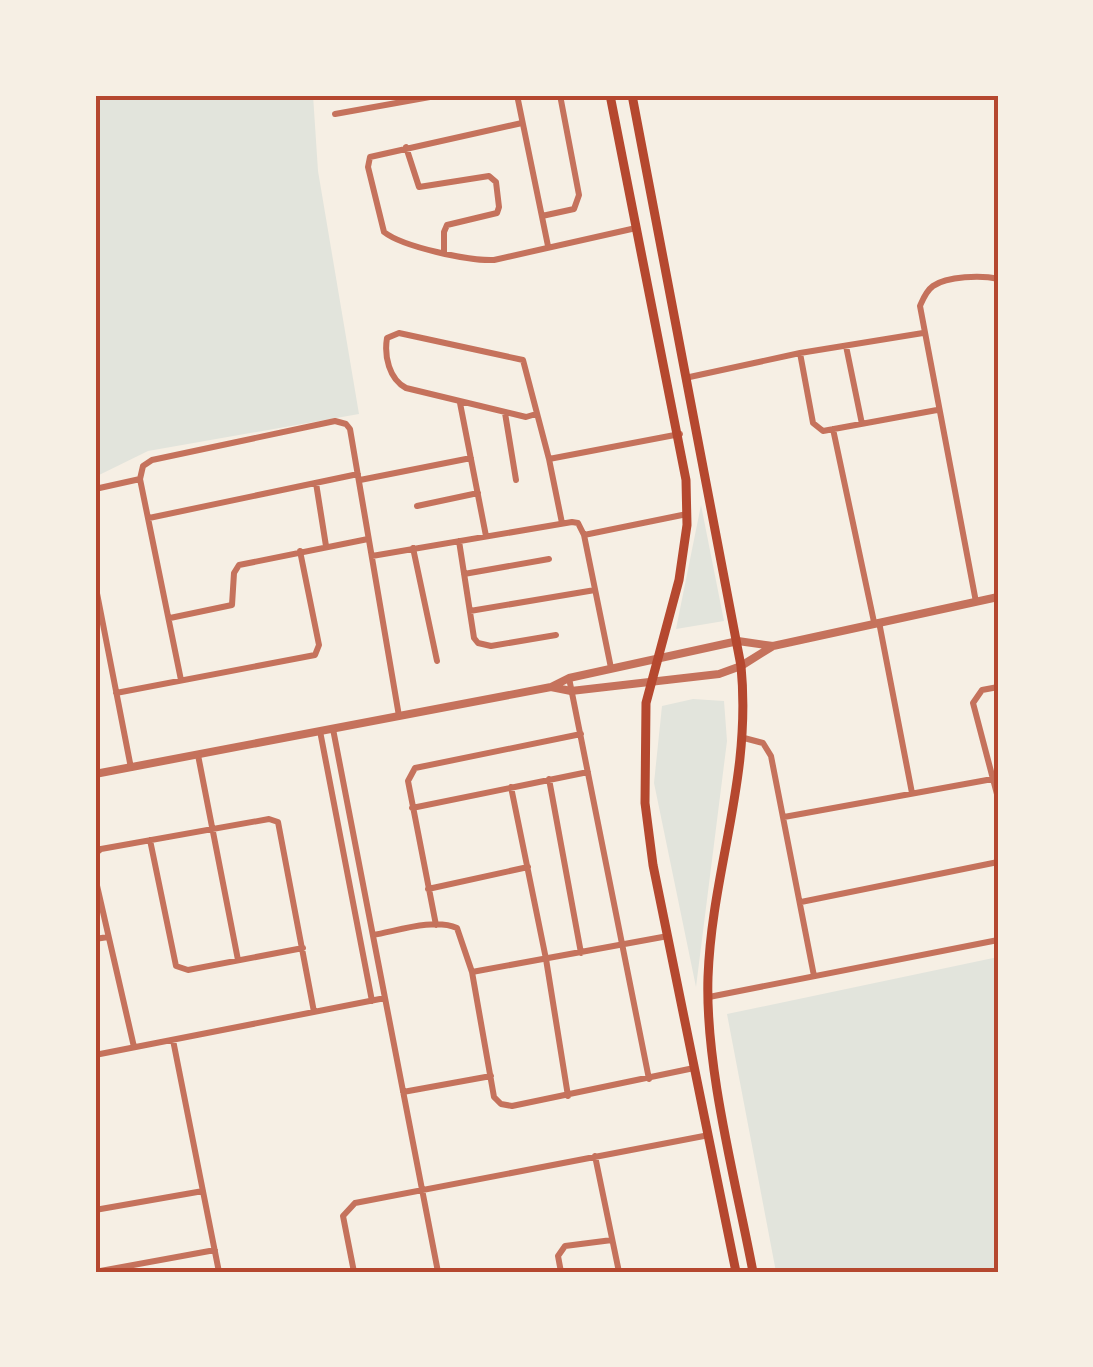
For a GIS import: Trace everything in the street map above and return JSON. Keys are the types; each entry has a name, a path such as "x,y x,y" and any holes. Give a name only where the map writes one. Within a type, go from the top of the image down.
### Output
{"main road":[{"path":"610,95 680,434 686,480 687,514 679,580 650,682 644,745 645,803 736,1272"},
{"path":"632,95 741,666 744,738 739,787 712,932 708,997 713,1057 752,1272"}],"street":[{"path":"335,114 442,95"},
{"path":"516,95 548,246"},
{"path":"542,216 574,209 579,195 560,95"},
{"path":"522,123 374,155 368,161 384,232 398,240 478,261 636,228"},
{"path":"406,148 419,187 488,176 496,182 497,213 448,225 444,252"},
{"path":"976,602 920,306 929,288 938,282 984,277 998,280"},
{"path":"536,414 526,418 397,384 385,343 389,336 399,333 516,356 526,366 562,524"},
{"path":"685,378 800,353 923,333"},
{"path":"846,346 862,424"},
{"path":"800,353 813,423 823,431 938,410"},
{"path":"460,403 486,536"},
{"path":"506,413 516,480"},
{"path":"182,680 140,479 143,466 335,421 350,429 399,716"},
{"path":"833,429 912,793"},
{"path":"550,459 680,434"},
{"path":"148,518 316,483 471,458"},
{"path":"95,489 140,479"},
{"path":"316,483 326,546"},
{"path":"417,506 478,493"},
{"path":"584,535 687,514"},
{"path":"372,556 572,522 582,527 611,668"},
{"path":"169,618 228,608 234,600 234,573 239,565 368,539"},
{"path":"459,541 474,638 484,646 556,635"},
{"path":"413,548 437,661"},
{"path":"116,693 315,655 319,645 300,551"},
{"path":"464,574 549,558"},
{"path":"95,583 131,768"},
{"path":"470,612 595,590"},
{"path":"551,687 571,692 696,678 741,666 773,646 998,597"},
{"path":"95,774 551,687 569,678 738,641 773,646"},
{"path":"569,678 649,1079"},
{"path":"998,687 982,690 973,703 998,798"},
{"path":"333,729 438,1272"},
{"path":"320,731 372,1001"},
{"path":"436,925 408,781 415,768 581,734"},
{"path":"744,738 769,748 814,976"},
{"path":"198,755 238,960"},
{"path":"412,808 588,772"},
{"path":"550,779 580,953"},
{"path":"784,817 995,779"},
{"path":"512,787 568,1096"},
{"path":"95,854 101,849 269,819 278,822 314,1012"},
{"path":"150,840 173,962 188,970 303,948"},
{"path":"801,902 998,862"},
{"path":"428,889 528,867"},
{"path":"95,877 134,1047"},
{"path":"373,935 436,925 457,928 472,972 494,1097 501,1104 512,1106 568,1096 695,1068"},
{"path":"95,929 108,936"},
{"path":"95,939 108,936"},
{"path":"472,972 668,936"},
{"path":"708,997 998,940"},
{"path":"95,1055 385,998"},
{"path":"174,1040 219,1272"},
{"path":"403,1092 491,1076"},
{"path":"354,1272 344,1216 355,1203 710,1134"},
{"path":"595,1156 619,1272"},
{"path":"95,1210 203,1191"},
{"path":"560,1272 558,1256 565,1246 612,1240"},
{"path":"95,1272 215,1250"}],"shaded area":[{"path":"95,95 313,95 318,171 359,414 148,451 95,477"},
{"path":"701,505 724,621 676,629"},
{"path":"693,699 724,701 727,741 696,987 654,783 662,706"},
{"path":"998,957 998,1272 776,1272 727,1014"}]}
